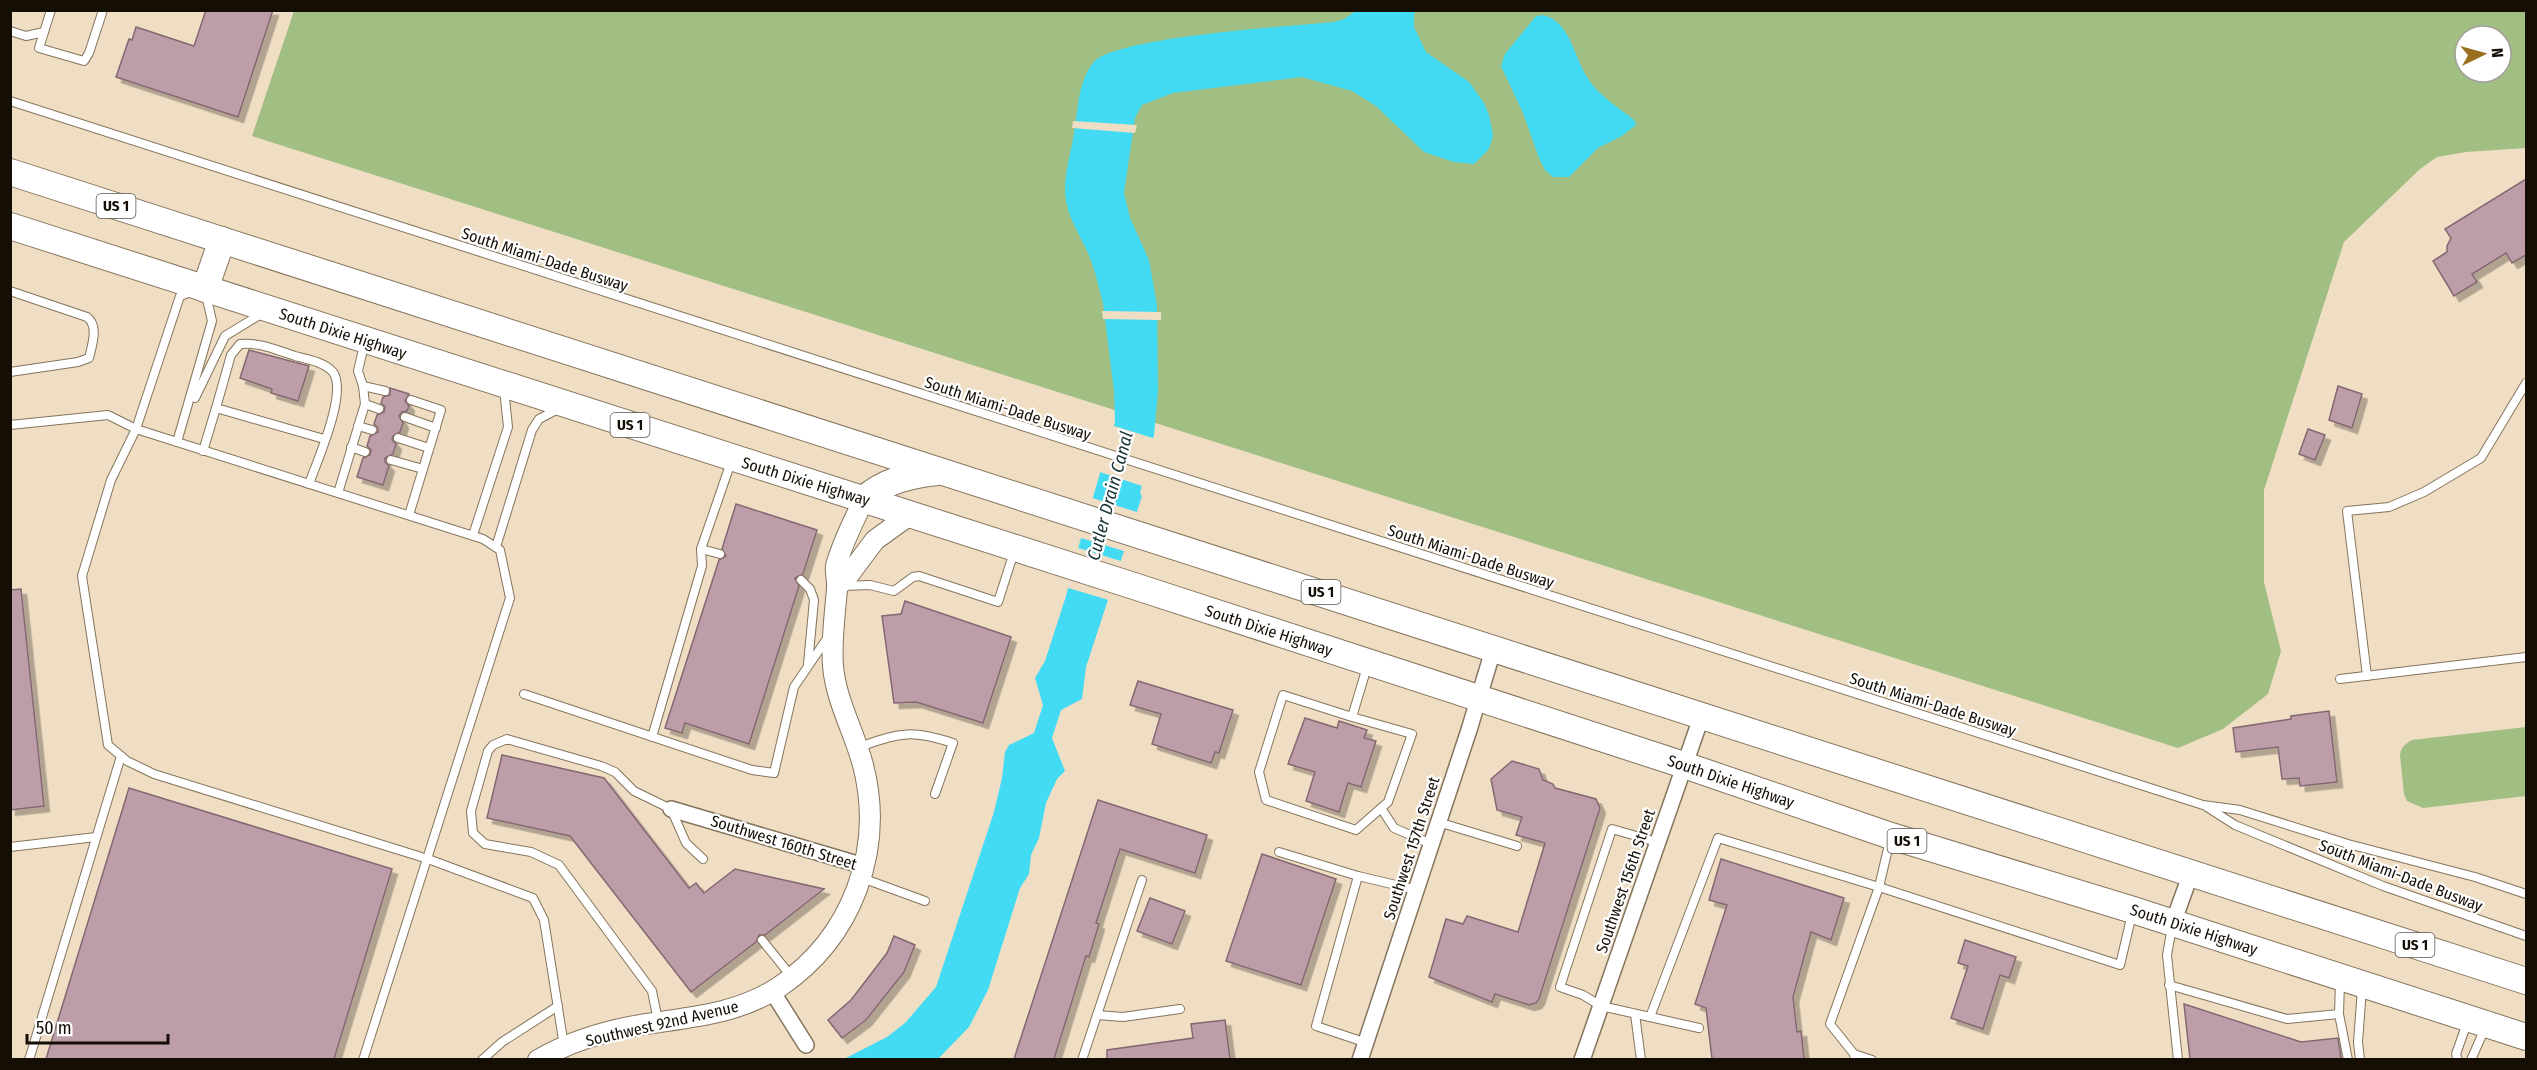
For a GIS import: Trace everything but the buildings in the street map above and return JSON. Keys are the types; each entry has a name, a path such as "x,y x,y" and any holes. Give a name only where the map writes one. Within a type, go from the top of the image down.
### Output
{"highway":[{"name":"US 1","path":"10,172 1494,647 2526,981"},
{"name":"South Dixie Highway","path":"10,226 1137,586 1684,765 1891,836 2133,910 2526,1037"},
{"path":"205,288 222,240"},
{"path":"864,500 878,487 898,479 943,472"}],"street":[{"name":"Southwest 160th Street","path":"672,809 863,872 869,840 866,780 857,747 841,707 836,685 833,667 833,630 837,587 835,570 864,500"},
{"path":"837,587 875,540 911,514"},
{"name":"Southwest 157th Street","path":"1360,1059 1472,722 1477,698 1494,647"},
{"name":"Southwest 156th Street","path":"1582,1059 1702,715"},
{"name":"Southwest 92nd Avenue","path":"538,1059 564,1047 606,1033 729,1010 772,991 792,977 821,950 840,925 863,872"},
{"path":"2173,923 2191,873"},
{"path":"772,991 806,1045"}],"lane":[{"path":"51,10 39,48 84,61 89,53 103,10"},
{"path":"10,31 26,36 44,32"},
{"name":"South Miami-Dade Busway","path":"10,101 2203,805 2240,810 2348,844 2475,877 2526,894"},
{"path":"187,416 212,321 205,288 180,296 136,429 111,480 82,576 108,745 121,756 154,774 428,859 533,898 543,920 564,1047"},
{"path":"10,291 87,317 93,321 94,329 90,358 10,372"},
{"path":"177,442 225,336 270,309"},
{"path":"338,493 364,404 358,364 365,340"},
{"path":"203,451 231,355 240,344 254,343 323,365 334,373 338,387 336,404 309,484"},
{"path":"2367,676 2347,511 2389,507 2424,492 2481,458 2526,383"},
{"path":"473,536 508,427 503,385"},
{"path":"363,386 385,391"},
{"path":"409,515 441,410 411,400"},
{"path":"364,404 379,409"},
{"path":"496,547 536,422 567,405"},
{"path":"216,408 324,439"},
{"path":"10,425 108,415 136,429 473,536 500,550 510,598 363,1059"},
{"path":"405,417 436,428"},
{"path":"358,426 372,430"},
{"path":"398,438 429,448"},
{"path":"351,447 365,452"},
{"path":"652,737 702,566 701,549 732,458"},
{"path":"391,460 423,469"},
{"path":"837,587 870,585 894,591 913,577 919,576 998,602 1016,548"},
{"path":"701,549 720,554"},
{"path":"801,580 810,589 814,600 808,667"},
{"path":"524,694 752,770 774,774 795,687 833,630"},
{"path":"2340,680 2526,657"},
{"path":"1352,717 1368,662"},
{"path":"1283,695 1352,717 1412,734 1388,802 1356,830 1266,800 1259,772 1283,695"},
{"path":"857,747 906,734 925,734 953,743 935,794"},
{"path":"658,1023 652,992 565,870 554,860 544,856 484,844 473,833 471,811 488,751 493,745 507,739 615,772 634,791 672,809 686,843 704,859"},
{"path":"29,1059 121,756"},
{"name":"South Miami-Dade Busway","path":"2203,805 2235,825 2384,886 2526,936"},
{"path":"1381,808 1394,828 1431,844"},
{"path":"1438,822 1517,846"},
{"path":"1657,842 1612,829 1560,987 1584,995 1601,1006 1699,1028"},
{"path":"1872,1059 1854,1057 1830,1024 1879,887 1891,836"},
{"path":"10,847 96,837"},
{"path":"1650,1017 1718,838 2120,965 2133,910"},
{"path":"1279,852 1358,876 1417,890"},
{"path":"863,872 925,901"},
{"path":"1358,876 1316,1026 1364,1042"},
{"path":"1082,1059 1142,880"},
{"path":"2173,923 2168,943 2169,985 2178,1059"},
{"path":"762,940 792,977"},
{"path":"2348,1059 2339,1014 2351,980"},
{"path":"2351,980 2360,1059"},
{"path":"2169,985 2287,1019 2339,1014"},
{"path":"482,1059 502,1042 558,1006"},
{"path":"1097,1015 1123,1017 1180,1009"},
{"path":"1635,1014 1641,1059"},
{"path":"2458,1059 2456,1054 2478,1021"},
{"path":"2471,1059 2478,1021"}],"green space":[{"path":"294,11 2526,11 2526,148 2466,152 2437,157 2420,169 2344,242 2264,490 2264,582 2281,651 2268,694 2223,729 2178,748 252,136"},
{"path":"2526,727 2526,796 2423,808 2407,801 2404,794 2400,755 2405,744 2412,740"}],"water":[{"name":"Cutler Drain Canal","path":"1356,11 1416,11 1414,27 1426,52 1469,82 1484,103 1493,135 1488,150 1474,164 1454,162 1424,152 1376,106 1352,91 1302,77 1173,93 1142,105 1135,118 1124,193 1130,218 1149,260 1157,305 1158,392 1154,435 1140,493 1142,496 1086,667 1082,699 1061,710 1052,738 1065,771 1057,779 1046,803 1039,838 1031,855 1029,874 1020,888 988,990 969,1027 938,1059 836,1060 846,1058 887,1037 905,1023 936,987 994,812 1005,752 1009,745 1034,733 1043,705 1035,678 1045,661 1066,596 1115,422 1114,391 1103,303 1090,257 1070,214 1065,193 1079,97 1084,78 1093,63 1107,54 1133,46 1206,34 1334,22"},
{"path":"1543,15 1559,24 1565,32 1582,69 1592,84 1603,96 1635,121 1636,125 1622,136 1598,148 1569,177 1553,177 1545,170 1523,113 1501,66 1505,54 1536,16"}],"pier":[{"path":"1073,121 1137,125 1135,133 1072,128"},
{"path":"1102,311 1161,312 1161,320 1103,319"},
{"path":"1111,425 1156,439 1145,487 1097,471"},
{"path":"1089,497 1140,513 1127,552 1078,537"},
{"path":"1075,547 1124,562 1112,601 1065,587"}]}
